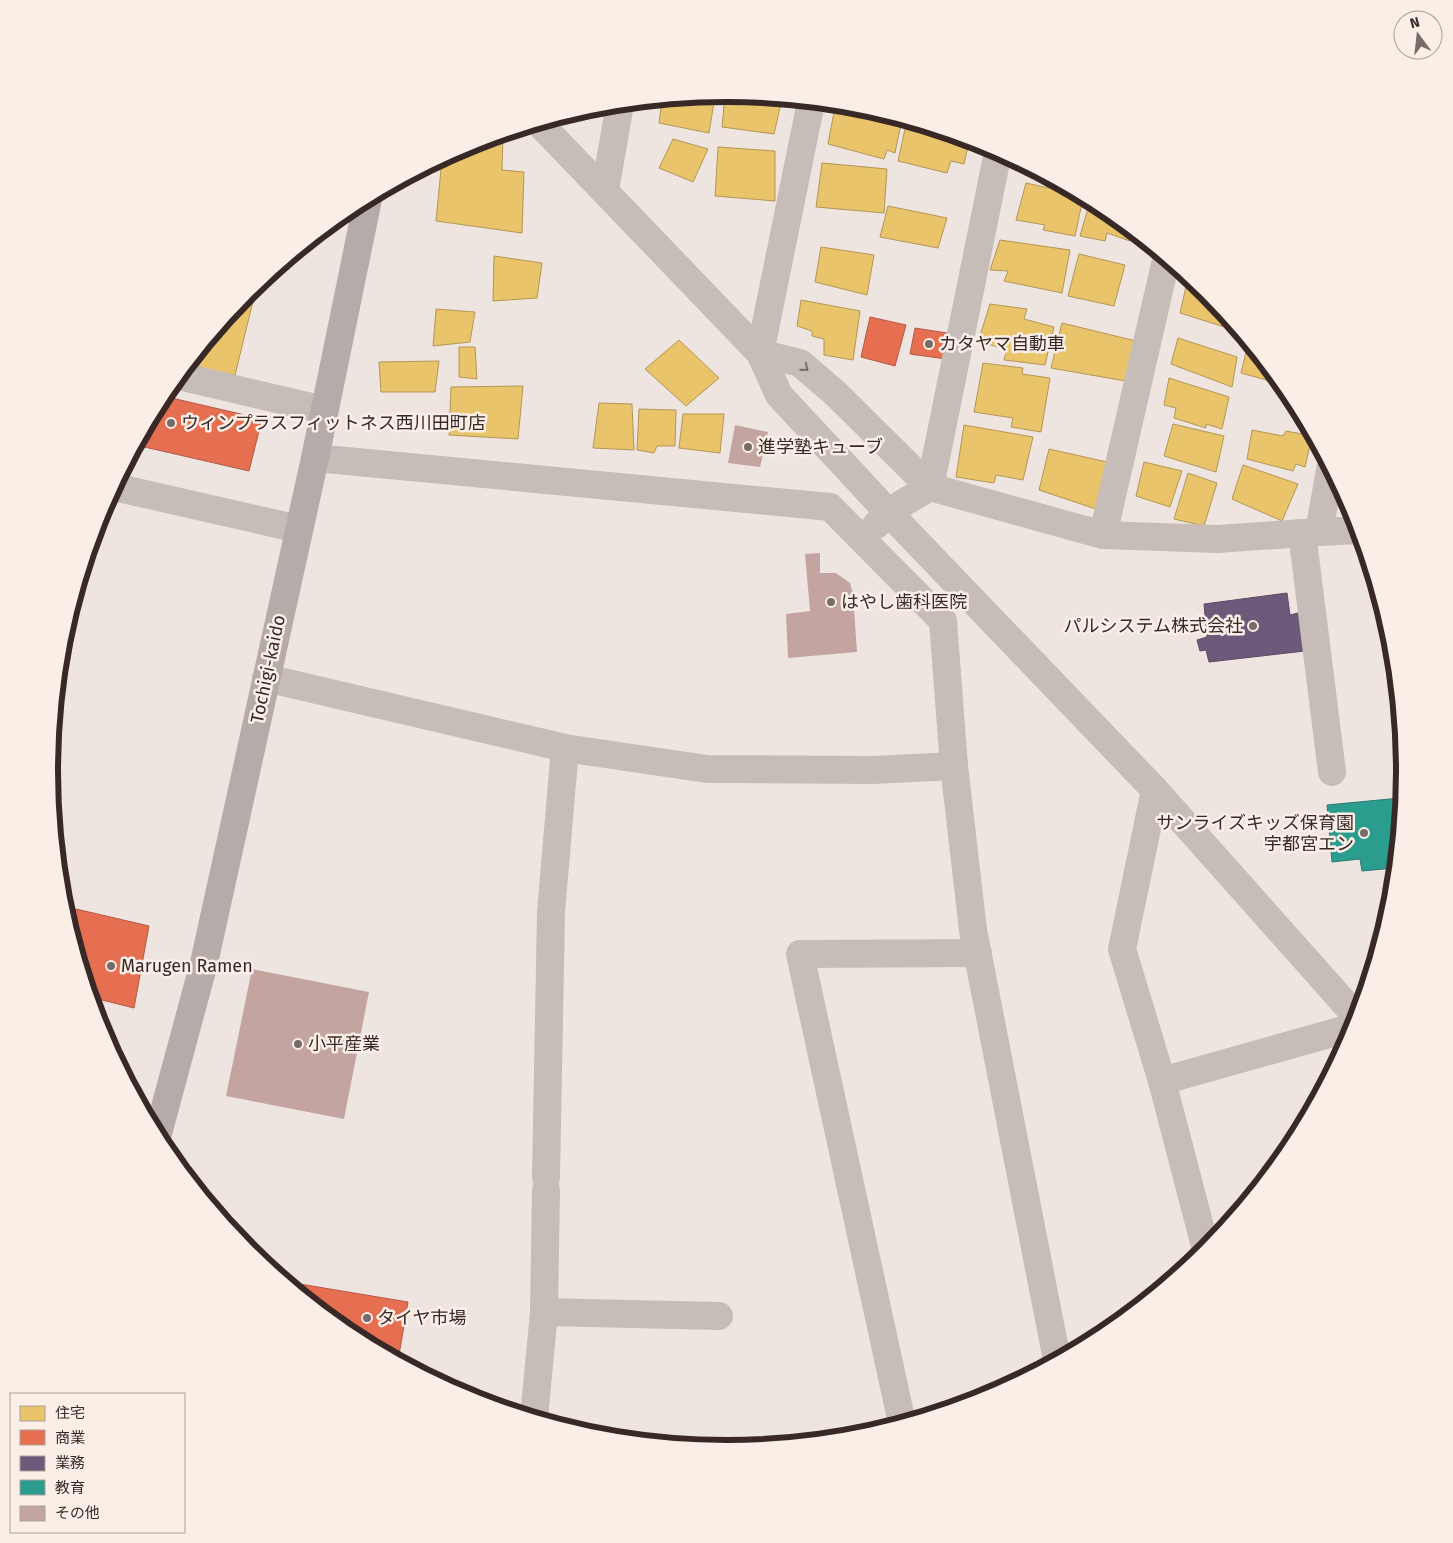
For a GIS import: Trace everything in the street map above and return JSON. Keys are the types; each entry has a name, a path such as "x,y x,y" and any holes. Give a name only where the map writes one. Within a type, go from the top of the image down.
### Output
{"main road":[{"name":"Tochigi-kaido","path":"160,1127 204,962 315,458 361,212"}],"street":[{"path":"760,353 810,108"},
{"path":"605,190 619,111"},
{"path":"543,128 605,190 760,353 778,395 1155,790 1353,1007"},
{"path":"862,538 888,512 930,487 997,159"},
{"path":"1103,535 1165,266"},
{"path":"760,353 800,363 835,393 930,487 1103,535 1217,539 1351,530"},
{"path":"186,378 324,410"},
{"path":"315,458 830,507 943,621 954,766 973,930 1056,1354"},
{"path":"1328,477 1310,532 1332,772"},
{"path":"121,488 299,529"},
{"path":"266,678 565,748 707,769 873,770 954,766"},
{"path":"535,1412 544,1312 551,912 565,748"},
{"path":"1155,790 1122,949 1162,1081 1204,1241"},
{"path":"901,1418 800,954 978,953"},
{"path":"1162,1081 1344,1031"},
{"path":"544,1312 720,1316"}],"building: 住宅":[{"path":"724,102 781,105 774,134 722,127"},
{"path":"714,103 709,133 659,123 661,106"},
{"path":"834,112 901,125 895,153 887,150 884,159 828,144"},
{"path":"905,129 928,134 968,147 964,164 951,161 947,173 898,161"},
{"path":"673,139 708,149 693,182 659,168"},
{"path":"503,141 502,170 524,172 522,233 436,221 441,166"},
{"path":"718,147 775,151 775,201 715,196"},
{"path":"822,163 887,169 884,213 816,207"},
{"path":"1026,183 1057,190 1082,205 1075,236 1043,230 1045,225 1016,220"},
{"path":"888,206 947,218 938,248 880,237"},
{"path":"1088,209 1131,239 1130,241 1107,233 1105,241 1080,236"},
{"path":"1000,240 1070,250 1062,293 1004,281 1008,271 990,270"},
{"path":"821,247 874,255 867,295 815,282"},
{"path":"1079,254 1125,265 1114,306 1068,296"},
{"path":"494,256 542,263 537,298 493,301"},
{"path":"1186,286 1227,328 1180,313"},
{"path":"254,297 235,375 193,368"},
{"path":"801,300 860,311 853,360 824,355 824,339 812,336 812,331 797,326"},
{"path":"990,304 1027,309 1024,319 1054,327 1045,365 1004,360 1007,349 978,342"},
{"path":"436,309 475,312 470,342 433,346"},
{"path":"1062,323 1140,342 1131,382 1051,368"},
{"path":"1178,338 1237,357 1232,387 1171,364"},
{"path":"679,340 719,378 686,406 645,369"},
{"path":"459,347 475,347 477,379 459,377"},
{"path":"1246,351 1269,381 1241,373"},
{"path":"439,361 435,392 381,392 379,362"},
{"path":"983,363 1023,368 1022,374 1050,378 1041,432 1011,427 1013,418 974,412"},
{"path":"1169,378 1229,397 1222,429 1206,424 1206,428 1174,418 1176,408 1164,405"},
{"path":"523,386 518,439 449,435 451,387"},
{"path":"599,403 632,404 634,450 593,448"},
{"path":"639,409 676,410 675,446 657,446 654,453 637,450"},
{"path":"683,414 724,414 720,453 679,448"},
{"path":"1173,424 1224,436 1216,472 1164,456"},
{"path":"964,425 1033,437 1023,480 996,475 994,483 956,477"},
{"path":"1252,430 1283,436 1286,431 1304,435 1310,445 1305,467 1296,464 1293,471 1247,459"},
{"path":"1049,449 1107,462 1096,509 1039,490"},
{"path":"1144,462 1182,471 1170,507 1136,496"},
{"path":"1243,465 1298,484 1282,521 1232,499"},
{"path":"1188,473 1217,483 1204,526 1174,519"}],"building: 商業":[{"path":"870,317 906,325 895,366 861,357"},
{"name":"カタヤマ自動車","path":"915,328 947,333 946,359 910,354"},
{"path":"171,398 262,419 249,471 142,446"},
{"path":"82,590 65,683 63,682 70,641"},
{"name":"Marugen Ramen","path":"76,909 149,926 134,1008 97,999 74,919"},
{"name":"タイヤ市場","path":"296,1283 408,1302 399,1355 355,1328"}],"building: 業務":[{"name":"パルシステム株式会社","path":"1287,593 1290,615 1298,613 1305,651 1209,662 1206,650 1200,651 1197,640 1207,637 1204,604"}],"building: 教育":[{"name":"サンライズキッズ保育園 宇都宮エン","path":"1395,799 1388,869 1362,871 1360,859 1332,862 1327,805"}],"building: その他":[{"name":"進学塾キューブ","path":"735,425 768,432 760,467 728,463"},
{"name":"はやし歯科医院","path":"820,553 820,573 836,573 850,583 853,594 857,652 788,658 786,614 810,611 805,554"},
{"name":"小平産業","path":"252,969 369,992 344,1119 226,1096"}],"place":[{"name":"カタヤマ自動車","path":"929,344"},
{"name":"ウィンプラスフィットネス西川田町店","path":"171,423"},
{"name":"進学塾キューブ","path":"748,447"},
{"name":"はやし歯科医院","path":"831,602"},
{"name":"パルシステム株式会社","path":"1253,626"},
{"name":"サンライズキッズ保育園 宇都宮エン","path":"1364,833"},
{"name":"Marugen Ramen","path":"111,966"},
{"name":"小平産業","path":"298,1044"},
{"name":"タイヤ市場","path":"367,1318"}]}
